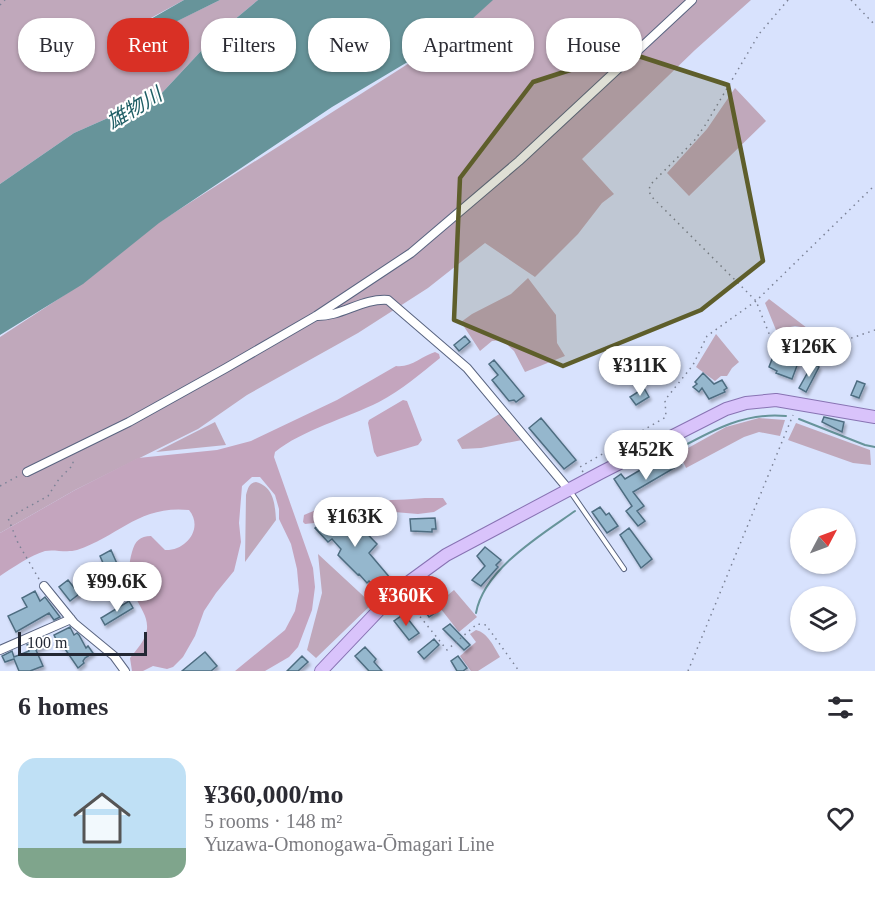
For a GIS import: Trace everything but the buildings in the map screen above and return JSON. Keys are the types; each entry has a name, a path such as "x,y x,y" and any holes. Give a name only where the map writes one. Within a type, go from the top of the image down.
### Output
{"main road":[{"path":"321,671 398,590 446,555 726,409 760,401 798,403 875,417"}],"street":[{"path":"27,472 180,394 316,316 411,253 519,161 692,0"},
{"path":"316,316 328,317 364,303 380,299 388,300 467,368 569,490"},
{"path":"44,586 71,619 114,656 125,671"},
{"path":"0,650 71,619"}],"lane":[{"path":"569,490 624,569"}],"path":[{"path":"0,4 5,0"},
{"path":"788,0 759,34 694,141 650,185 649,191 651,196 756,301 770,336 804,332 825,345 831,345 875,330"},
{"path":"851,0 875,26"},
{"path":"586,480 580,467 666,417 665,400 693,365 707,336 756,301 875,185"},
{"path":"688,671 798,403"},
{"path":"44,586 18,543 8,518 48,496 59,479 73,465 74,450"},
{"path":"0,486 27,472"},
{"path":"398,590 447,650 477,624 482,623 490,630 519,671"}],"highlighted area":[{"path":"626,52 728,85 763,261 701,310 563,366 454,320 460,178 533,82"}],"shaded area":[{"path":"0,0 184,0 151,18 107,18 107,72 181,72 160,95 74,133 0,184"},
{"path":"220,0 258,0 236,18 201,18 201,51 189,64 189,18 183,18"},
{"path":"492,0 751,0 695,50 582,159 614,194 602,203 578,234 535,277 485,243 428,288 358,333 247,395 198,429 75,490 0,533 0,337 86,281 158,223 402,68 402,72 534,72 534,18 473,18"},
{"path":"735,88 766,121 689,196 667,173 707,129"},
{"path":"528,278 556,315 557,343 565,356 525,372 514,351 502,340 492,341 480,351 461,322 511,294"},
{"path":"769,299 807,328 795,326 776,330 765,303"},
{"path":"716,334 739,362 727,376 721,376 715,381 696,367"},
{"path":"435,352 440,358 411,382 379,402 298,437 275,452 274,457 313,568 315,587 312,610 298,647 289,657 265,671 235,671 285,630 295,611 299,591 291,544 279,519 275,495 260,477 252,477 242,486 239,523 241,542 234,571 204,611 195,636 183,657 173,667 167,669 153,666 143,671 132,671 130,658 145,637 147,625 132,587 130,564 135,545 144,537 151,536 165,550 180,547 186,543 194,531 195,524 189,510 156,512 77,550 40,553 0,576 0,533 75,490 138,458 217,450 251,441 337,400 396,366 412,364"},
{"path":"403,400 407,401 422,440 418,445 377,457 374,452 369,420"},
{"path":"501,413 522,440 481,448 462,449 457,440"},
{"path":"759,418 785,420 780,436 759,432 744,437 686,468 679,453 726,427"},
{"path":"215,422 226,445 156,452"},
{"path":"796,423 870,450 871,465 853,463 788,440"},
{"path":"256,482 262,484 270,492 274,502 276,520 245,562 246,495 250,485"},
{"path":"443,498 447,504 434,512 418,514 346,508 314,523 305,524 303,522 304,515 348,503"},
{"path":"318,554 372,604 316,658 307,650 322,593"},
{"path":"454,590 477,617 459,632 437,604"},
{"path":"476,630 487,637 500,657 478,671 471,671 460,656 476,642 470,634"}],"water":[{"path":"184,0 220,0 183,18 152,18"},
{"name":"雄物川","path":"258,0 493,0 473,18 402,18 402,65 332,107 159,223 83,284 0,335 0,184 74,133 160,95 181,72 189,72 189,64 201,51 201,72 296,72 296,18 236,18"}],"waterway":[{"path":"678,449 717,429 743,420 771,415 786,416"},
{"path":"799,419 875,447"},
{"path":"476,613 481,597 502,568 531,542 575,511"}]}
